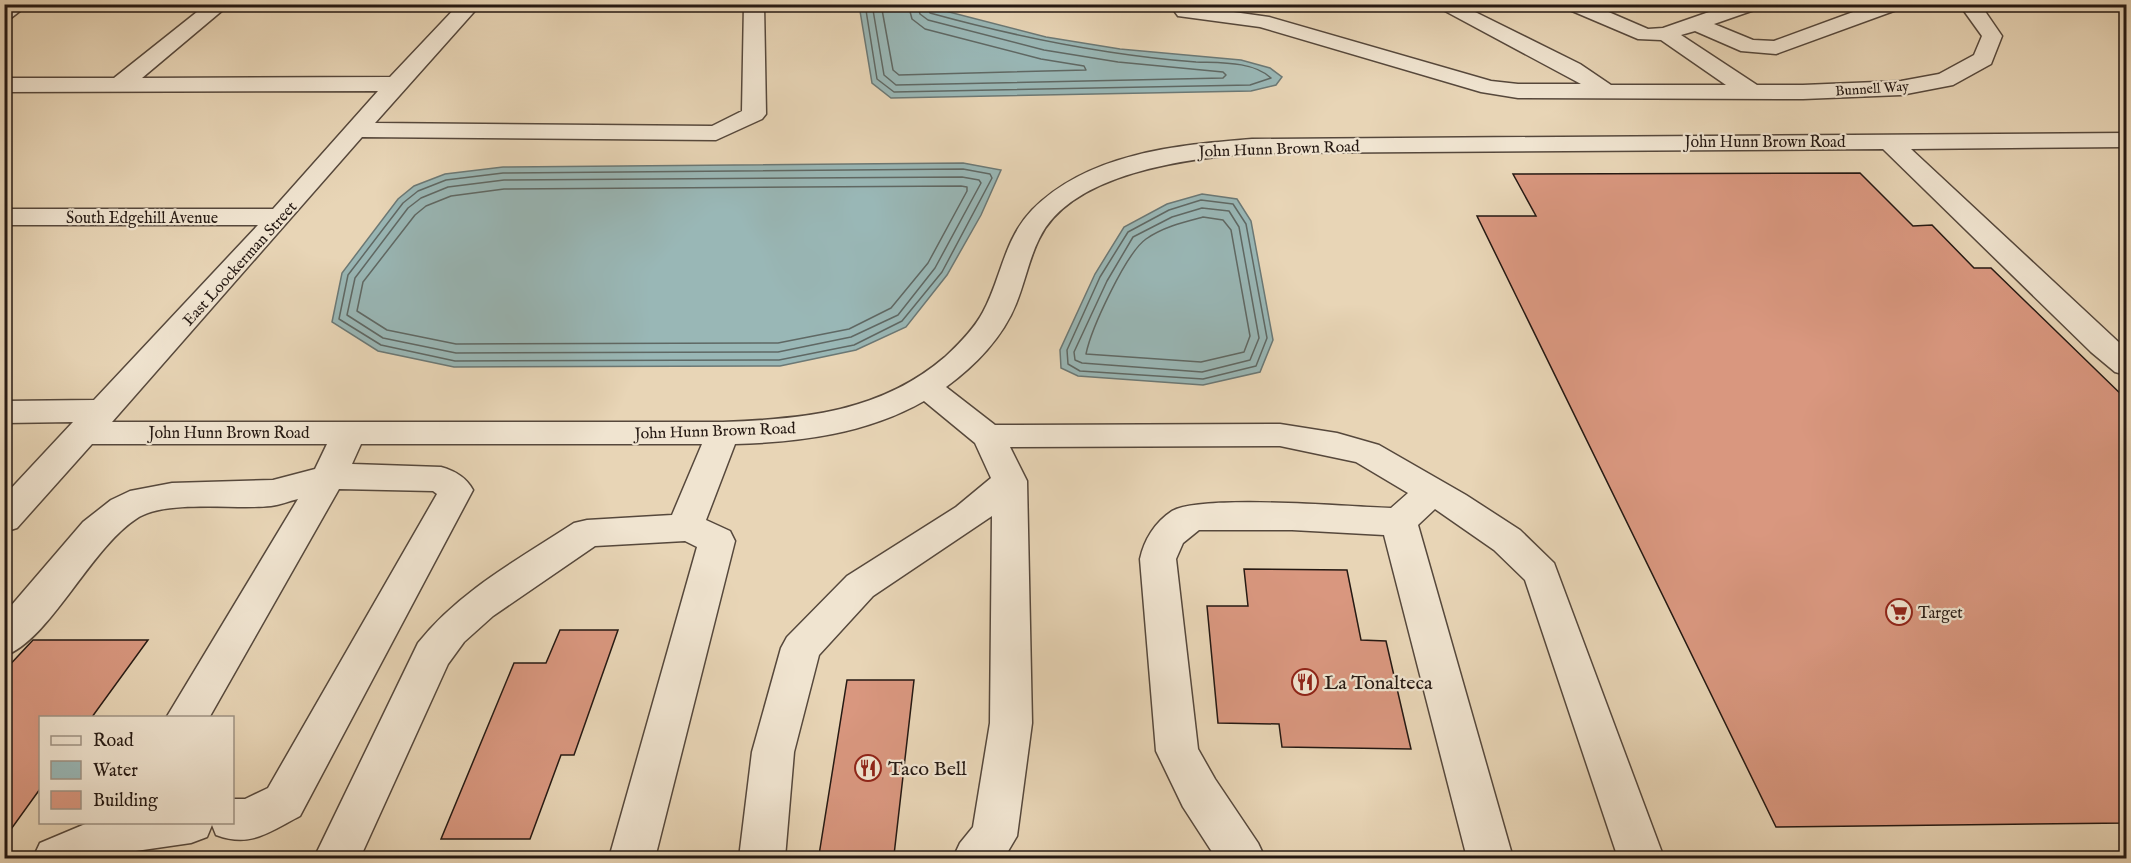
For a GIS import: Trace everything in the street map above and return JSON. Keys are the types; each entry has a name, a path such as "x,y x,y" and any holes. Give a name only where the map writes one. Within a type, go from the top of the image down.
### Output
{"street":[{"path":"4,14 19,4"},
{"path":"122,83 220,4"},
{"name":"East Loockerman Street","path":"4,519 280,218 396,84 471,4"},
{"path":"358,130 716,133 754,114 754,4"},
{"name":"Bunnell Way","path":"1191,4 1185,12 1262,21 1489,87 1518,91 1749,90 1803,92 1901,88 1945,80 1983,59 1992,36 1969,4"},
{"path":"1442,4 1572,69 1606,91"},
{"path":"1572,4 1645,35 1665,34 1753,4"},
{"path":"1696,24 1749,46 1776,48 1895,4"},
{"path":"1665,34 1749,90"},
{"path":"4,84 396,84"},
{"path":"1888,140 2102,345 2127,364"},
{"name":"John Hunn Brown Road","path":"4,412 94,422 350,432 723,433 775,431 829,425 874,410 926,387 962,360 984,336 998,311 1026,241 1039,218 1064,196 1095,178 1164,155 1252,146 2127,140"},
{"name":"South Edgehill Avenue","path":"4,217 280,218"},
{"path":"926,387 988,436 1010,481 1011,723 991,851"},
{"path":"188,716 328,478 350,432"},
{"path":"632,858 723,433"},
{"path":"988,436 1280,435 1367,453 1432,491 1507,540 1541,573 1641,858"},
{"path":"4,640 38,604 96,531 124,509 142,500 172,496 273,493 328,478 349,476 441,479 456,490 284,802 249,820 234,820"},
{"path":"762,858 773,752 801,648 860,586 969,516 1010,481"},
{"path":"1242,858 1204,801 1177,750 1158,559 1161,546 1179,524 1199,517 1292,517 1399,522 1432,491"},
{"path":"1399,522 1490,858"},
{"path":"338,858 432,656 450,631 479,605 587,533 701,535"},
{"path":"57,858 117,838 182,824"}],"water":[{"path":"859,5 922,5 1046,37 1120,49 1241,60 1270,68 1282,77 1276,85 1251,91 891,98 872,83"},
{"path":"963,163 1001,170 981,215 947,275 906,327 856,350 780,366 454,367 378,351 332,322 342,273 398,199 414,186 445,174 503,167"},
{"path":"1202,194 1237,199 1251,221 1273,340 1260,372 1203,385 1078,376 1061,368 1060,350 1095,274 1124,227 1167,204"}],"building":[{"name":"Target","path":"1860,173 1913,226 1932,225 1974,268 1991,268 2127,400 2127,823 1776,827 1477,216 1536,216 1513,174"},
{"name":"La Tonalteca","path":"1244,569 1347,570 1361,640 1386,641 1411,749 1282,747 1279,724 1218,723 1207,606 1248,606"},
{"path":"560,630 618,630 574,755 561,755 530,839 441,839 514,663 546,663"},
{"path":"33,640 148,640 93,716 39,716 39,790 4,839 4,671"},
{"name":"Taco Bell","path":"847,680 914,680 894,855 819,855"}],"place":[{"name":"Target","path":"1899,612"},
{"name":"La Tonalteca","path":"1305,682"},
{"name":"Taco Bell","path":"868,768"}]}
